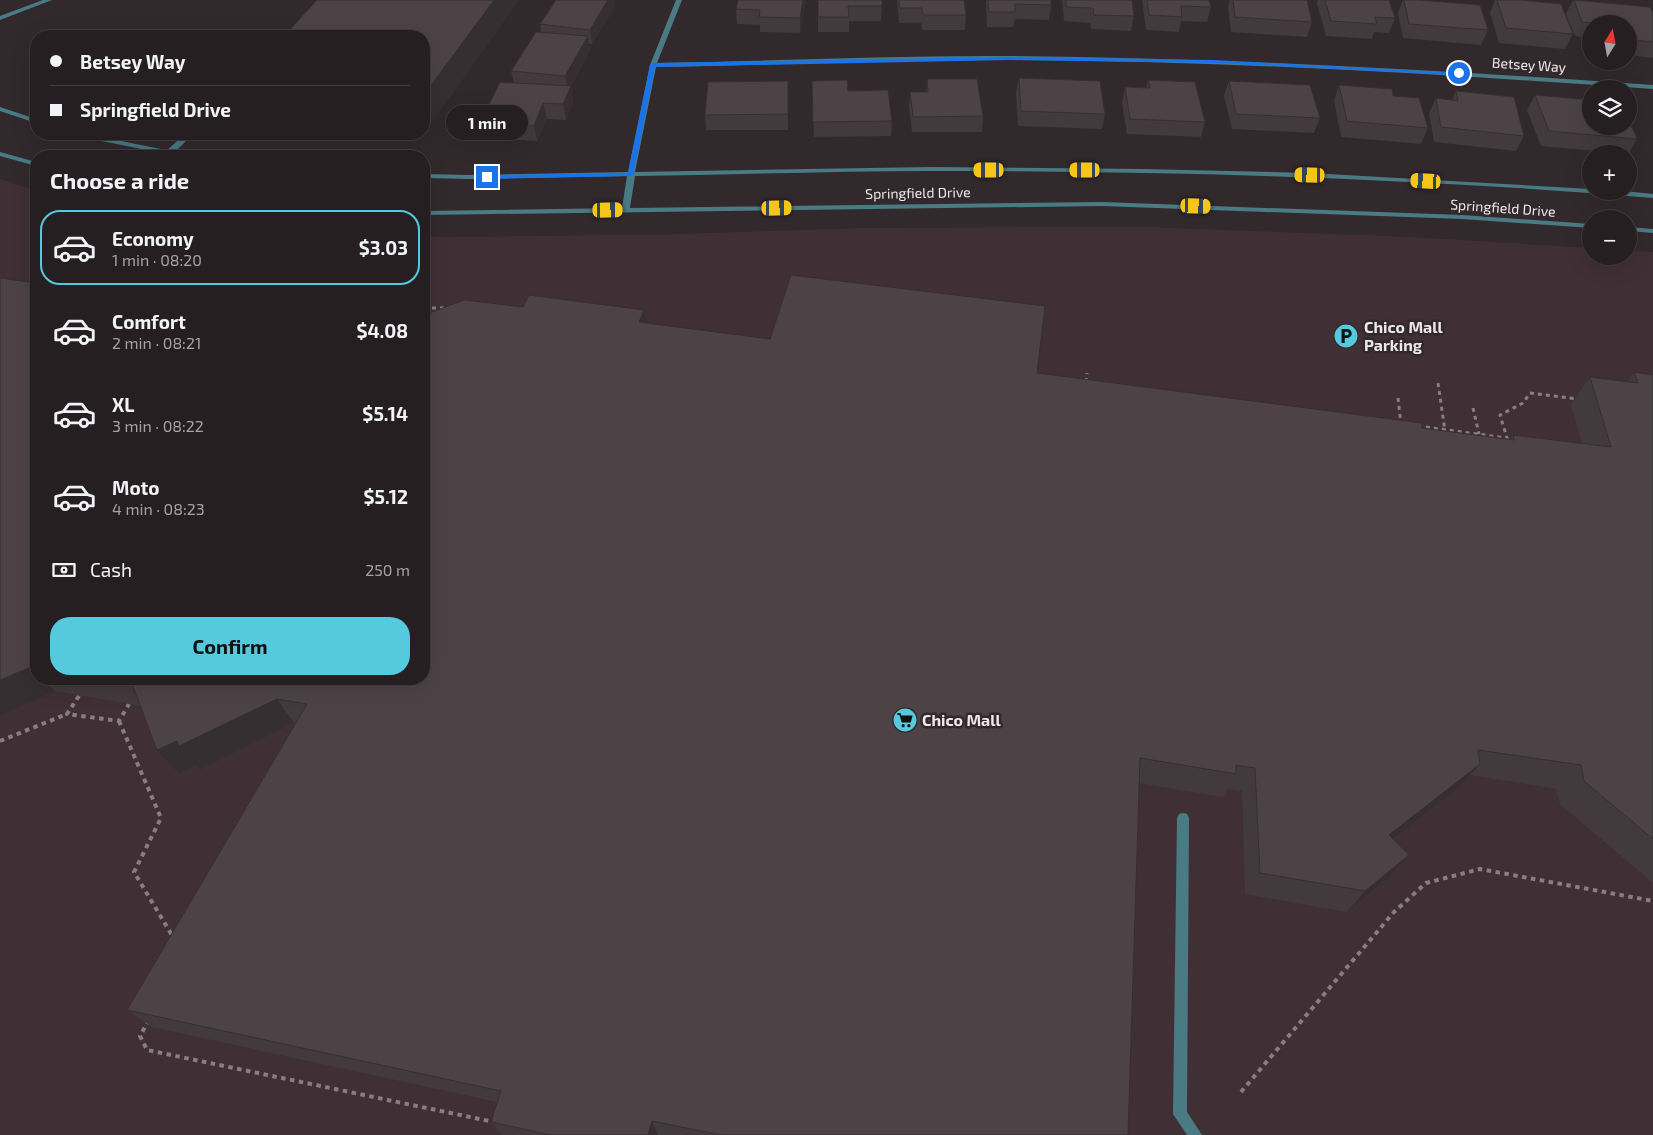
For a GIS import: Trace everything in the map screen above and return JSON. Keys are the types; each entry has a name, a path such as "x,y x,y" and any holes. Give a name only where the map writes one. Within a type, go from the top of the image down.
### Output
{"street":[{"path":"0,18 49,0"},
{"path":"626,210 653,65 679,0"},
{"name":"Betsey Way","path":"653,65 1009,58 1213,61 1440,72 1653,87"},
{"path":"0,109 30,119"},
{"path":"106,140 154,150"},
{"path":"172,150 183,140"},
{"path":"0,154 30,162"},
{"name":"Springfield Drive","path":"430,176 631,175 931,169 1143,170 1310,175 1582,190"},
{"name":"Springfield Drive","path":"1637,195 1653,196"},
{"name":"Springfield Drive","path":"430,213 1102,204 1462,217 1582,225"},
{"path":"1637,230 1653,231"},
{"path":"1183,818 1180,1114 1195,1135"}],"path":[{"path":"430,308 448,308"},
{"path":"1086,383 1087,373"},
{"path":"1438,383 1446,438"},
{"path":"1392,423 1507,438 1500,415 1523,403 1530,393 1587,400"},
{"path":"1398,398 1402,424"},
{"path":"1473,408 1479,434"},
{"path":"67,714 79,696"},
{"path":"118,721 129,704"},
{"path":"0,742 67,714 118,721"},
{"path":"118,721 161,818 134,872 178,946"},
{"path":"1241,1092 1394,912 1426,882 1480,869 1653,901"},
{"path":"153,1012 140,1036 147,1050 498,1123"}],"shaded area":[{"name":"Chico Mall","path":"0,179 30,189 30,685 430,685 430,237 651,235 859,228 1145,227 1411,237 1582,247 1582,265 1637,265 1637,251 1653,252 1653,1135 0,1135"}],"building":[{"path":"317,0 494,0 430,87 430,30 290,30"},
{"path":"556,0 608,0 590,30 540,24"},
{"path":"738,0 803,0 800,18 759,17 760,10 736,9"},
{"path":"818,0 882,0 882,6 848,6 849,17 818,17"},
{"path":"899,0 964,0 966,15 923,15 922,8 900,8"},
{"path":"988,0 1051,0 1051,5 1015,4 1015,12 989,12"},
{"path":"1066,0 1132,0 1134,16 1094,15 1093,8 1066,7"},
{"path":"1147,0 1209,0 1211,7 1181,6 1182,17 1149,15"},
{"path":"1233,0 1307,0 1312,22 1235,17"},
{"path":"1325,0 1389,0 1395,18 1375,17 1377,24 1331,21"},
{"path":"1404,0 1480,5 1488,30 1409,24"},
{"path":"1497,0 1561,4 1573,34 1506,28"},
{"path":"1574,0 1650,7 1653,12 1653,42 1638,40 1638,15 1582,15 1582,22"},
{"path":"536,32 588,36 565,76 511,71"},
{"path":"1019,78 1100,81 1105,114 1021,111"},
{"path":"927,79 977,79 983,116 913,117 910,92 928,92"},
{"path":"847,80 848,91 888,90 892,121 813,122 812,81"},
{"path":"1148,80 1195,82 1205,122 1130,119 1125,87 1150,88"},
{"path":"788,81 788,114 705,115 708,82"},
{"path":"1229,81 1310,85 1320,118 1236,114"},
{"path":"500,82 571,86 563,104 543,103 534,126 480,123"},
{"path":"1339,85 1392,89 1393,96 1419,98 1428,128 1347,121"},
{"path":"1456,91 1514,97 1524,136 1441,127 1436,98 1458,101"},
{"path":"1535,95 1582,99 1582,134 1549,131"},
{"path":"1593,135 1635,135 1637,139"},
{"name":"Chico Mall","path":"791,275 1045,306 1037,373 1422,423 1422,428 1514,440 1513,435 1611,447 1590,377 1638,383 1634,372 1653,375 1653,839 1584,781 1581,765 1478,750 1480,764 1389,835 1409,855 1365,891 1260,873 1255,768 1236,765 1236,774 1140,758 1128,1135 721,1135 652,1121 648,1135 551,1135 491,1122 501,1091 127,1010 307,704 277,699 179,746 177,741 157,750 132,685 430,685 430,313 464,300 523,307 529,295 644,310 639,322 770,339"},
{"path":"0,278 30,282 30,667 0,680"}],"place":[{"name":"Chico Mall Parking","path":"1346,336"},
{"name":"Chico Mall","path":"905,720"}],"route":[{"path":"487,177 631,175 653,65 1009,58 1213,61 1459,73"}]}
